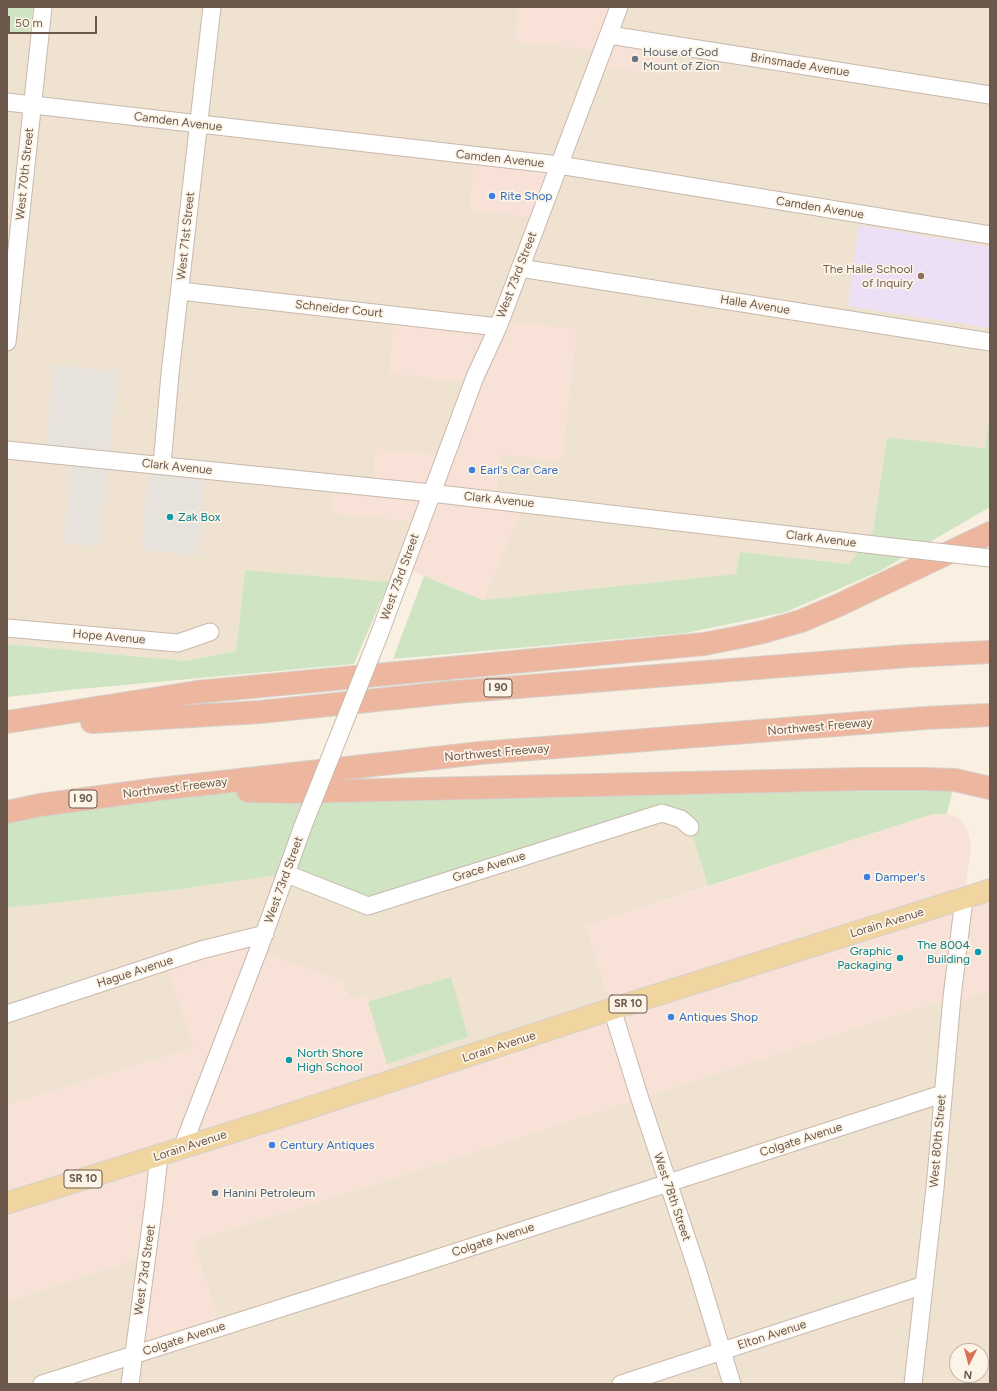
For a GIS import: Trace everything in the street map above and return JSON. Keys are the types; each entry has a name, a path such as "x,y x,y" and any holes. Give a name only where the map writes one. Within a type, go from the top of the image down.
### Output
{"highway":[{"path":"7,722 197,692 696,644 735,638 801,621 874,589 990,533"},
{"name":"I 90","path":"7,727 260,712 470,691 908,656 990,652"},
{"name":"Northwest Freeway","path":"7,812 40,805 159,789 480,754 925,718 990,715"},
{"path":"159,789 294,792 900,779 954,780 990,788"}],"main road":[{"name":"Lorain Avenue","path":"7,1203 159,1156 612,1009 990,890"}],"street":[{"name":"West 70th Street","path":"7,342 44,7"},
{"name":"West 71st Street","path":"162,465 170,374 212,7"},
{"name":"West 73rd Street","path":"182,1148 265,934 303,826 379,635 474,377 498,327 619,7"},
{"name":"Brinsmade Avenue","path":"609,34 990,95"},
{"name":"Camden Avenue","path":"7,102 559,165 990,235"},
{"name":"Halle Avenue","path":"520,268 990,342"},
{"name":"Schneider Court","path":"180,291 498,327"},
{"name":"Clark Avenue","path":"7,450 431,492 990,558"},
{"name":"Hope Avenue","path":"7,628 178,643 210,632"},
{"name":"Grace Avenue","path":"287,874 368,906 662,813 681,819 690,827"},
{"name":"West 80th Street","path":"913,1384 935,1188 942,1094 964,899"},
{"name":"Hague Avenue","path":"7,1014 201,950 265,934"},
{"name":"West 78th Street","path":"612,1009 696,1266 732,1384"},
{"name":"Colgate Avenue","path":"42,1384 668,1184 942,1094"},
{"name":"West 73rd Street","path":"130,1384 159,1156"},
{"name":"Elton Avenue","path":"621,1384 924,1285"}],"shaded area":[{"path":"33,7 990,7 990,415 985,448 887,437 873,531 849,564 740,552 736,574 483,600 521,511 494,508 500,455 466,383 436,456 376,449 372,494 334,489 332,513 414,521 399,566 389,582 245,570 236,651 185,661 7,644 7,33 29,35","holes":["71,463 100,546 64,543"]},
{"path":"519,7 612,7 603,29 667,39 662,75 588,64 594,50 515,42"},
{"path":"474,159 549,169 530,217 469,210"},
{"name":"The Halle School of Inquiry","path":"859,225 990,247 990,328 848,306"},
{"path":"394,308 577,329 562,461 500,455 494,508 522,511 483,600 399,566 414,521 332,513 334,489 372,493 376,449 436,456 466,383 389,373"},
{"path":"53,365 118,371 100,546 64,543 71,463 45,460"},
{"path":"148,473 205,478 199,555 141,550"},
{"path":"662,813 690,827 708,886 586,926 612,1009 394,1081 357,999 353,999 347,995 343,988 342,981 258,951 194,1048 7,1105 7,908 181,889 287,874"},
{"path":"933,814 947,814 956,817 963,823 968,831 971,849 964,898 990,890 990,990 952,1003 952,997 378,1183 193,1241 220,1327 134,1355 147,1256 7,1301 7,1105 194,1048 165,962 265,934 259,951 342,981 344,992 350,997 357,999 368,996 393,1081 612,1009 586,926"},
{"path":"990,990 990,1384 7,1384 7,1301 147,1256 220,1327 193,1241 378,1183 952,997 952,1003"}],"green space":[{"path":"7,7 33,7 29,35 7,33"},
{"path":"990,415 990,507 880,571 786,612 686,633 393,659 424,576 483,600 736,574 740,552 849,564 873,531 887,437 985,448"},
{"path":"245,570 389,582 354,664 7,697 7,644 185,661 236,651"},
{"path":"955,780 947,814 933,814 708,886 690,827 662,813 368,906 287,874 181,889 7,908 7,812 159,789"},
{"path":"451,977 468,1037 387,1064 368,1002"}],"place":[{"name":"House of God Mount of Zion","path":"635,59"},
{"name":"Rite Shop","path":"492,196"},
{"name":"The Halle School of Inquiry","path":"921,276"},
{"name":"Earl's Car Care","path":"472,470"},
{"name":"Zak Box","path":"170,517"},
{"name":"Damper's","path":"867,877"},
{"name":"The 8004 Building","path":"978,952"},
{"name":"Graphic Packaging","path":"900,958"},
{"name":"Antiques Shop","path":"671,1017"},
{"name":"North Shore High School","path":"289,1060"},
{"name":"Century Antiques","path":"272,1145"},
{"name":"Hanini Petroleum","path":"215,1193"}]}
